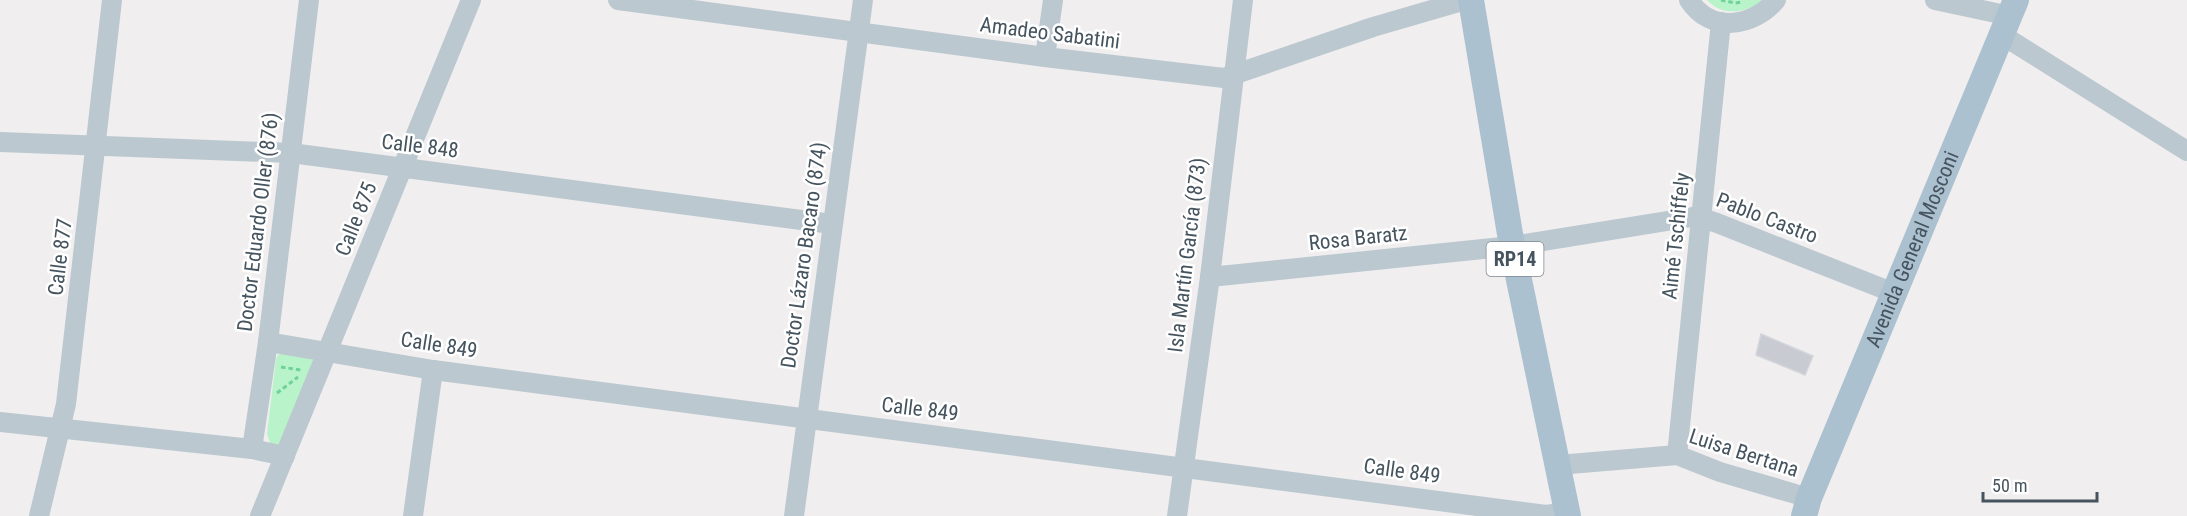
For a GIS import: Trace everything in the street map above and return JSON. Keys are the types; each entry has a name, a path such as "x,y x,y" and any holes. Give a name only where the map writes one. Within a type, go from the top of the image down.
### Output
{"main road":[{"name":"RP14","path":"1471,0 1512,246 1568,514"},
{"name":"Avenida General Mosconi","path":"1803,510 2009,17"}],"street":[{"name":"Calle 877","path":"39,516 62,428 97,146 112,0"},
{"name":"Doctor Eduardo Oller (876)","path":"252,449 268,342 309,0"},
{"name":"Calle 875","path":"285,456 471,0"},
{"name":"Amadeo Sabatini","path":"618,0 1211,77 1232,76 1252,67 1373,27 1466,0"},
{"name":"Doctor Lázaro Bacaro (874)","path":"794,516 863,0"},
{"path":"1045,57 1053,0"},
{"name":"Isla Martín García (873)","path":"1177,516 1210,277 1232,76 1243,0"},
{"path":"1689,0 1705,15 1721,22 1737,23 1753,20 1776,0"},
{"path":"1935,0 2009,17 2187,151"},
{"name":"Aimé Tschiffely","path":"1677,455 1721,22"},
{"name":"Calle 848","path":"0,142 291,153 832,224"},
{"name":"Pablo Castro","path":"1512,246 1682,218 1702,218 1894,293"},
{"name":"Rosa Baratz","path":"1210,277 1512,246"},
{"name":"Calle 849","path":"268,342 434,370 1546,514 1568,514"},
{"path":"413,516 434,370"},
{"path":"0,422 252,449 285,456 260,516"},
{"name":"Luisa Bertana","path":"1558,465 1677,455 1803,510"}],"path":[{"path":"1720,0 1735,3 1746,0"},
{"path":"258,408 306,370 264,364"}],"green space":[{"path":"1707,0 1764,0 1750,8 1728,11 1714,6"},
{"path":"282,353 311,357 314,362 281,446 270,443 267,434 276,359"}],"building":[{"path":"1761,334 1813,356 1805,375 1756,355"}]}
